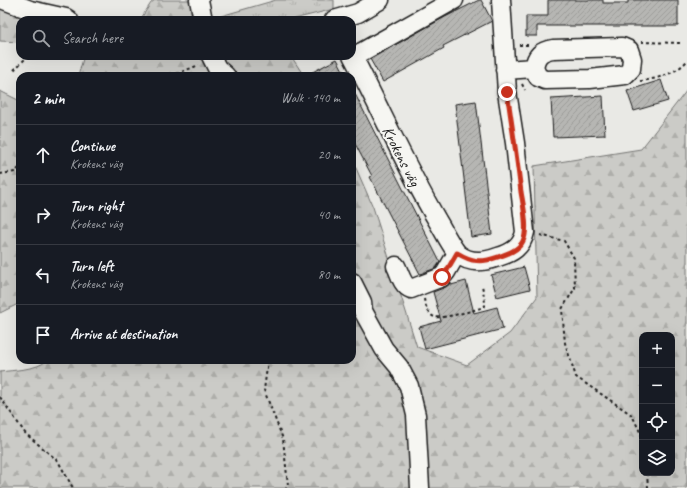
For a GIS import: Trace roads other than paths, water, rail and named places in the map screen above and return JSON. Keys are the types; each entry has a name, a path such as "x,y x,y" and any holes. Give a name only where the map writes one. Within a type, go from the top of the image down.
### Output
{"street":[{"path":"4,0 30,10 57,16"},
{"path":"199,0 202,16"},
{"path":"343,16 355,7 380,0"},
{"path":"356,54 454,0"},
{"path":"396,266 405,285 407,288 411,289 442,277 457,253 468,260 481,261 506,254 524,241 525,232 505,70 501,0"},
{"path":"622,47 629,50 632,59 631,69 625,75 597,78 545,80 538,77 534,68 535,60 540,54 544,51 553,49 622,47"},
{"path":"212,60 222,72"},
{"name":"Krokens väg","path":"354,60 420,191 457,253"},
{"path":"505,70 534,68"},
{"path":"356,290 362,302 363,311 384,349 398,367 409,386 416,415 420,488"}]}
